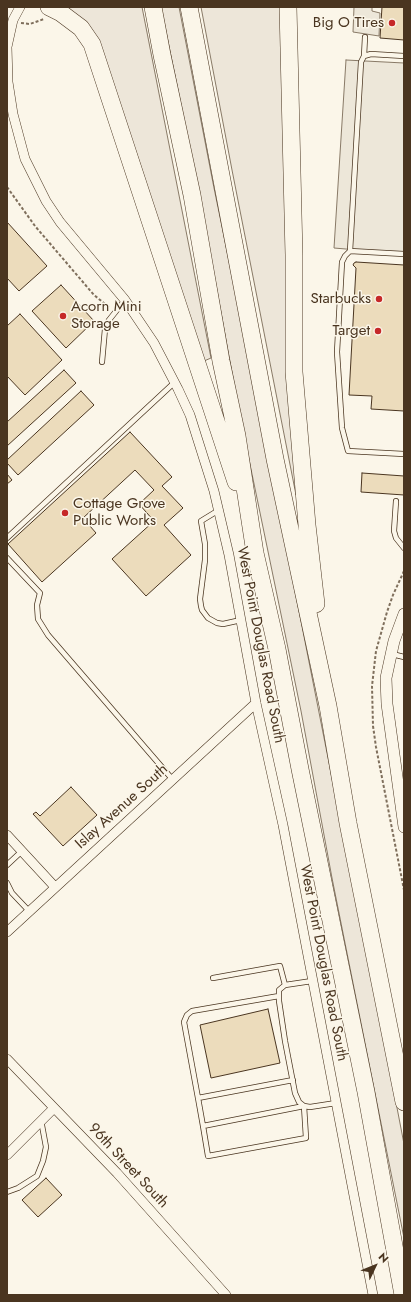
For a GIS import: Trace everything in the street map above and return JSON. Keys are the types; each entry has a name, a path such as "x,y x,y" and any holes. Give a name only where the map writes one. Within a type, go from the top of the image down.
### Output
{"highway":[{"path":"153,7 192,195 221,361 237,436 255,553 277,649 366,1092 403,1295"},
{"path":"189,7 275,459 328,706 348,823 404,1102"},
{"path":"50,8 61,13 82,28 92,44 238,488 248,505"},
{"path":"289,11 294,255 294,372 307,526 328,706"}],"street":[{"name":"West Point Douglas Road South","path":"20,7 13,20 7,47 8,82 13,114 26,159 35,181 60,222 125,300 154,344 190,415 214,491 229,555 256,704 283,825 373,1295"},
{"path":"404,614 394,641 386,678 387,704 401,785 404,827"},
{"name":"Islay Avenue South","path":"7,932 256,704"},
{"path":"7,835 55,887"},
{"name":"96th Street South","path":"7,1059 117,1173 226,1295"},
{"path":"7,1154 54,1108"}],"lane":[{"path":"365,37 364,56 361,62 350,251 342,262 337,352 342,428 348,451 404,454"},
{"path":"364,56 371,54 404,56"},
{"path":"350,251 404,254"},
{"path":"102,362 105,329 115,312 125,300"},
{"path":"7,538 174,382"},
{"path":"396,501 394,531 396,538 404,548"},
{"path":"219,510 201,521 205,544 205,560 200,599 201,606 208,618 217,622 223,624 241,620"},
{"path":"7,558 40,593 37,605 38,619 48,636 173,780"},
{"path":"391,654 404,657"},
{"path":"7,865 22,851"},
{"path":"7,883 12,893 29,911"},
{"path":"213,978 280,966 285,985"},
{"path":"279,996 192,1011 187,1015 184,1022 208,1156 306,1138 304,1106 299,1102 295,1093 284,1041 279,996 280,990 285,985 312,981"},
{"path":"198,1098 293,1080"},
{"path":"203,1126 304,1106 336,1103"},
{"path":"7,1192 18,1188 38,1176 46,1147 41,1120"}],"path":[{"path":"13,20 22,24 37,22 45,18 49,13 50,8"},
{"path":"7,187 35,226 94,295 115,312"}],"shaded area":[{"path":"65,7 142,7 211,358 204,361 136,152"},
{"path":"161,7 179,7 393,1087 404,1144 404,1238 332,878 301,711 240,416 199,193"},
{"path":"201,7 282,7 296,495 232,170"},
{"path":"354,7 372,7 372,11 380,13 379,36 353,32"},
{"path":"346,60 404,63 404,254 334,248"}],"building":[{"name":"Big O Tires","path":"382,7 404,7 404,40 380,38"},
{"path":"7,222 47,266 19,291 7,278"},
{"name":"Target","path":"356,262 404,265 404,411 371,409 372,396 349,395 356,268 353,265"},
{"name":"Acorn Mini Storage","path":"61,285 94,321 66,348 32,311"},
{"path":"20,314 62,360 25,395 7,376 7,326"},
{"path":"64,370 76,383 7,446 7,422"},
{"path":"81,391 94,405 18,475 7,463 7,460"},
{"name":"Cottage Grove Public Works","path":"130,432 172,477 162,486 183,508 164,525 191,555 146,596 112,559 154,521 139,504 154,490 135,470 83,518 96,533 42,582 8,544"},
{"path":"362,473 404,476 404,495 361,492"},
{"path":"7,474 12,480 7,484"},
{"path":"71,787 97,815 63,846 33,814 36,812 40,816"},
{"path":"268,1009 280,1063 211,1078 200,1025"},
{"path":"46,1178 62,1195 38,1217 22,1200"}],"place":[{"name":"Big O Tires","path":"392,23"},
{"name":"Starbucks","path":"379,299"},
{"name":"Acorn Mini Storage","path":"63,316"},
{"name":"Target","path":"378,331"},
{"name":"Cottage Grove Public Works","path":"65,513"}]}
